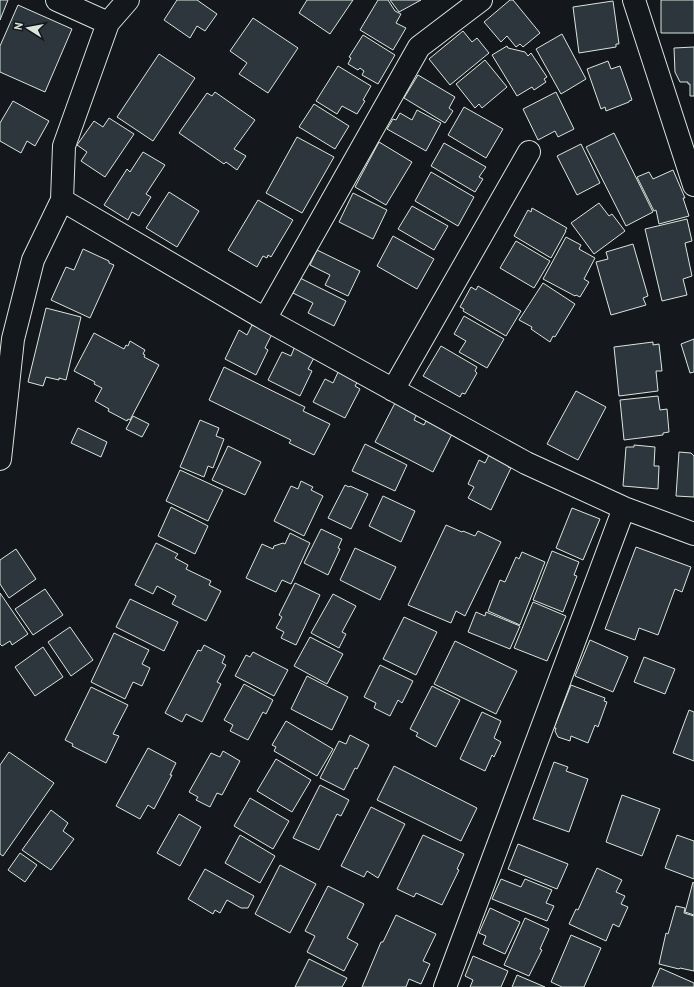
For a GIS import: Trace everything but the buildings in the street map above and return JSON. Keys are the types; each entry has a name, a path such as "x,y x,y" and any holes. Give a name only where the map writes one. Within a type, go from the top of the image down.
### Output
{"street":[{"path":"57,0 108,23"},
{"path":"0,459 13,339 33,260 62,200 64,146 108,23 128,0"},
{"path":"265,320 419,47 481,0"},
{"path":"634,0 694,185"},
{"path":"393,390 529,152"},
{"path":"62,200 265,320 526,463 624,508 694,534"},
{"path":"445,987 624,508"}]}
